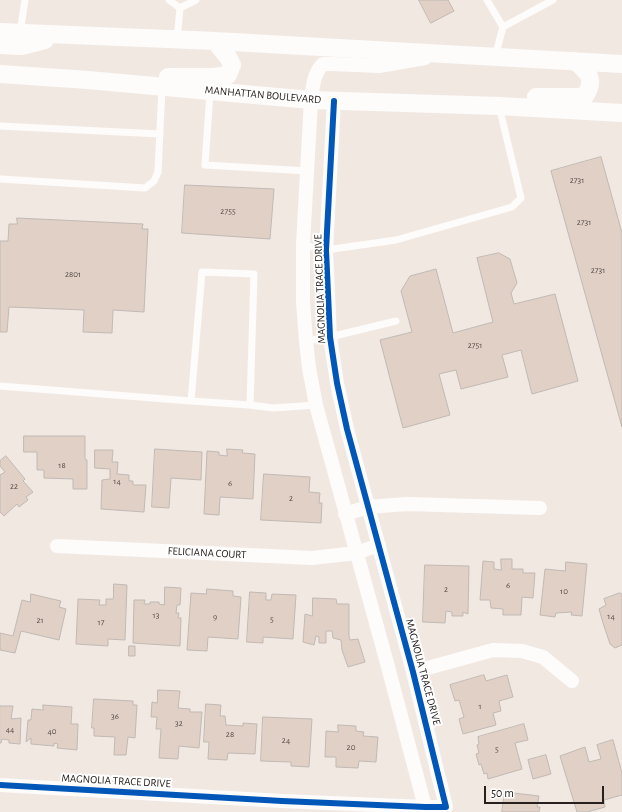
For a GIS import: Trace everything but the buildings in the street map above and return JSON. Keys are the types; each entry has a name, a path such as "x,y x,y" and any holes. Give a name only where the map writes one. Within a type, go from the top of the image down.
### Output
{"street":[{"path":"0,32 622,64"},
{"path":"0,45 22,46 70,35"},
{"path":"88,80 132,76 214,77 228,75 232,65 228,57 215,42"},
{"name":"MAGNOLIA TRACE DRIVE","path":"425,807 316,405 309,368 306,341 303,302 303,245 311,100 314,78 318,69 323,64 379,66 441,54"},
{"path":"499,106 517,97 585,96 589,90 589,76 585,70 575,62"},
{"name":"MANHATTAN BOULEVARD","path":"0,74 88,80 311,100 499,106 622,113"},
{"name":"MAGNOLIA TRACE DRIVE","path":"0,785 282,806 446,807 413,672 347,429 337,383 330,337 326,250 334,101"},
{"path":"345,514 368,507 407,504 540,508"},
{"name":"FELICIANA COURT","path":"57,546 312,558 356,553 379,546"},
{"path":"413,672 493,650 522,651 543,657 572,681"}],"lane":[{"path":"20,33 25,0"},
{"path":"169,0 180,8"},
{"path":"180,8 196,0"},
{"path":"487,0 502,27 495,58"},
{"path":"502,27 553,0"},
{"path":"177,40 180,8"},
{"path":"0,179 145,188 154,181 158,172 162,87"},
{"path":"210,91 205,165 308,171"},
{"path":"303,245 326,250 396,240 512,207 521,198 499,106"},
{"path":"0,126 160,134"},
{"path":"191,401 202,272 254,274 250,405"},
{"path":"306,341 330,337 396,321"},
{"path":"0,386 273,408 316,405"}],"cycle path":[{"path":"0,785 282,801 446,807 413,672 347,429 337,383 330,337 326,250 334,101"}]}
